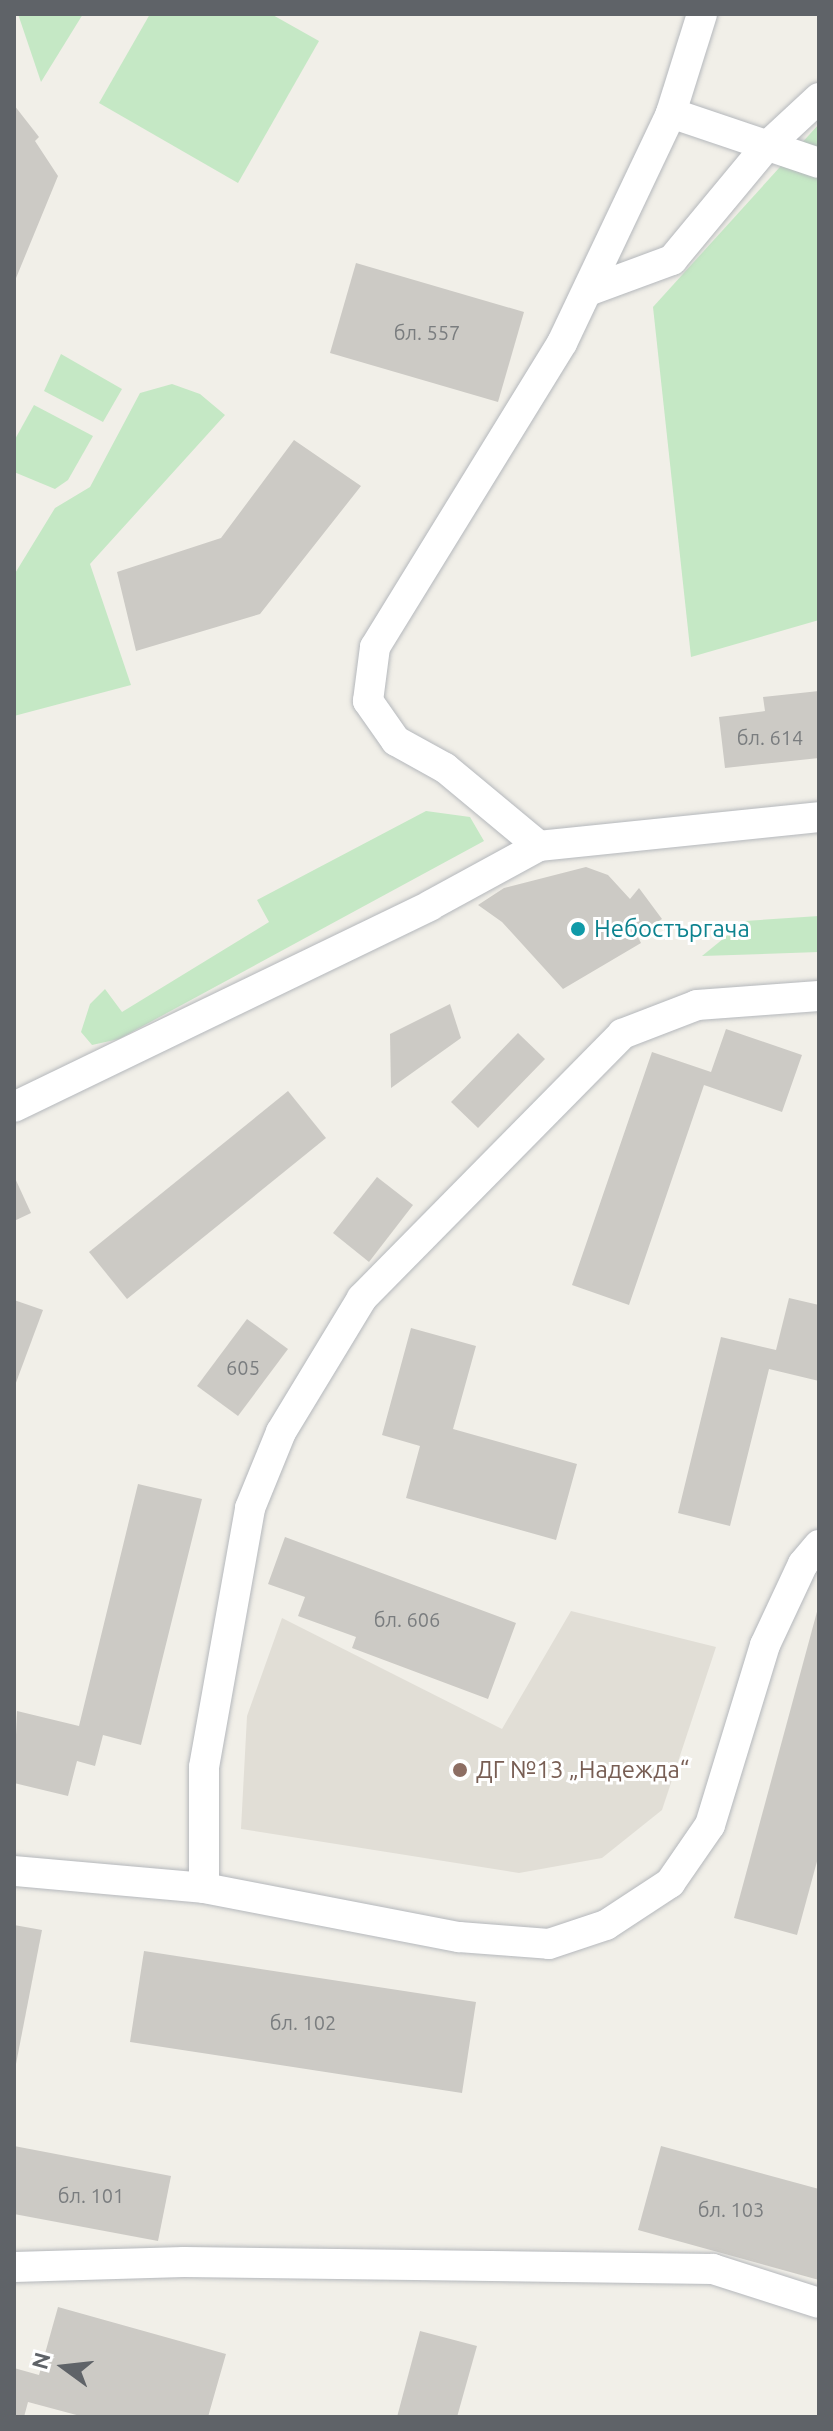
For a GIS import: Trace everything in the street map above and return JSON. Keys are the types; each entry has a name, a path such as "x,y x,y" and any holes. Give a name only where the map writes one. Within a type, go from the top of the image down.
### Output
{"street":[{"path":"539,846 445,768 396,741 368,701 375,647 562,343 671,113 702,14"},
{"path":"588,291 672,260 764,149 819,98"},
{"path":"671,113 764,149 819,163"},
{"path":"14,1107 431,905 539,846 819,817"},
{"path":"204,1888 204,1767 250,1508 281,1432 362,1298 622,1034 697,1005 819,996"},
{"path":"14,1871 204,1888 459,1937 549,1944 606,1925 670,1883 710,1825 765,1645 803,1564 819,1545"},
{"path":"14,2267 184,2262 713,2269 819,2303"}],"shaded area":[{"name":"ДГ №13 „Надежда“","path":"571,1611 716,1647 662,1810 602,1858 519,1873 241,1829 247,1716 282,1618 502,1729"}],"green space":[{"path":"18,14 83,14 41,82"},
{"path":"150,14 271,14 319,41 238,183 99,103"},
{"path":"819,124 819,620 691,657 653,307"},
{"path":"61,354 122,389 103,422 44,391"},
{"path":"172,384 200,394 225,415 90,564 131,685 14,716 14,575 55,508 90,487 140,393"},
{"path":"34,405 93,436 68,480 55,489 14,472 14,441"},
{"path":"426,811 470,817 484,841 119,1039 92,1045 81,1032 90,1004 105,989 122,1012 269,922 257,900"},
{"path":"819,916 819,952 702,956 745,921"}],"building":[{"path":"14,105 39,137 35,141 58,176 14,283"},
{"path":"356,263 524,312 498,402 330,353"},
{"path":"294,440 361,486 260,614 136,651 117,572 221,538"},
{"path":"819,691 819,758 725,768 719,717 765,711 763,697"},
{"name":"Небостъргача","path":"586,867 608,875 630,899 639,888 662,919 637,935 641,943 563,989 502,922 478,905 504,888"},
{"path":"450,1004 461,1038 391,1088 390,1034"},
{"path":"726,1029 802,1055 782,1112 704,1085 629,1305 572,1285 652,1052 711,1072"},
{"path":"518,1033 545,1059 478,1128 451,1102"},
{"path":"288,1091 326,1138 127,1299 89,1252"},
{"path":"14,1176 31,1213 14,1221"},
{"path":"377,1177 413,1205 369,1262 333,1233"},
{"path":"789,1298 819,1305 819,1381 769,1369 730,1526 678,1513 721,1337 776,1350"},
{"path":"14,1300 43,1310 14,1388"},
{"path":"247,1319 288,1349 238,1416 197,1386"},
{"path":"411,1328 476,1346 453,1429 577,1464 556,1540 406,1498 420,1446 382,1435"},
{"path":"138,1484 202,1499 141,1745 103,1735 95,1766 77,1761 68,1796 14,1783 17,1711 79,1726"},
{"path":"285,1537 516,1623 488,1699 352,1648 356,1637 298,1616 305,1597 268,1584"},
{"path":"818,1608 819,1854 797,1935 734,1918"},
{"path":"14,1925 42,1930 15,2069 14,2069"},
{"path":"144,1951 476,2002 462,2093 130,2042"},
{"path":"14,2146 171,2176 158,2241 14,2214"},
{"path":"661,2146 819,2189 819,2280 638,2230"},
{"path":"58,2307 226,2354 208,2417 84,2417 28,2402 24,2417 14,2417 14,2368 39,2375"},
{"path":"420,2331 477,2346 457,2417 397,2417"}],"place":[{"name":"Небостъргача","path":"578,929"},
{"name":"ДГ №13 „Надежда“","path":"460,1770"}]}
